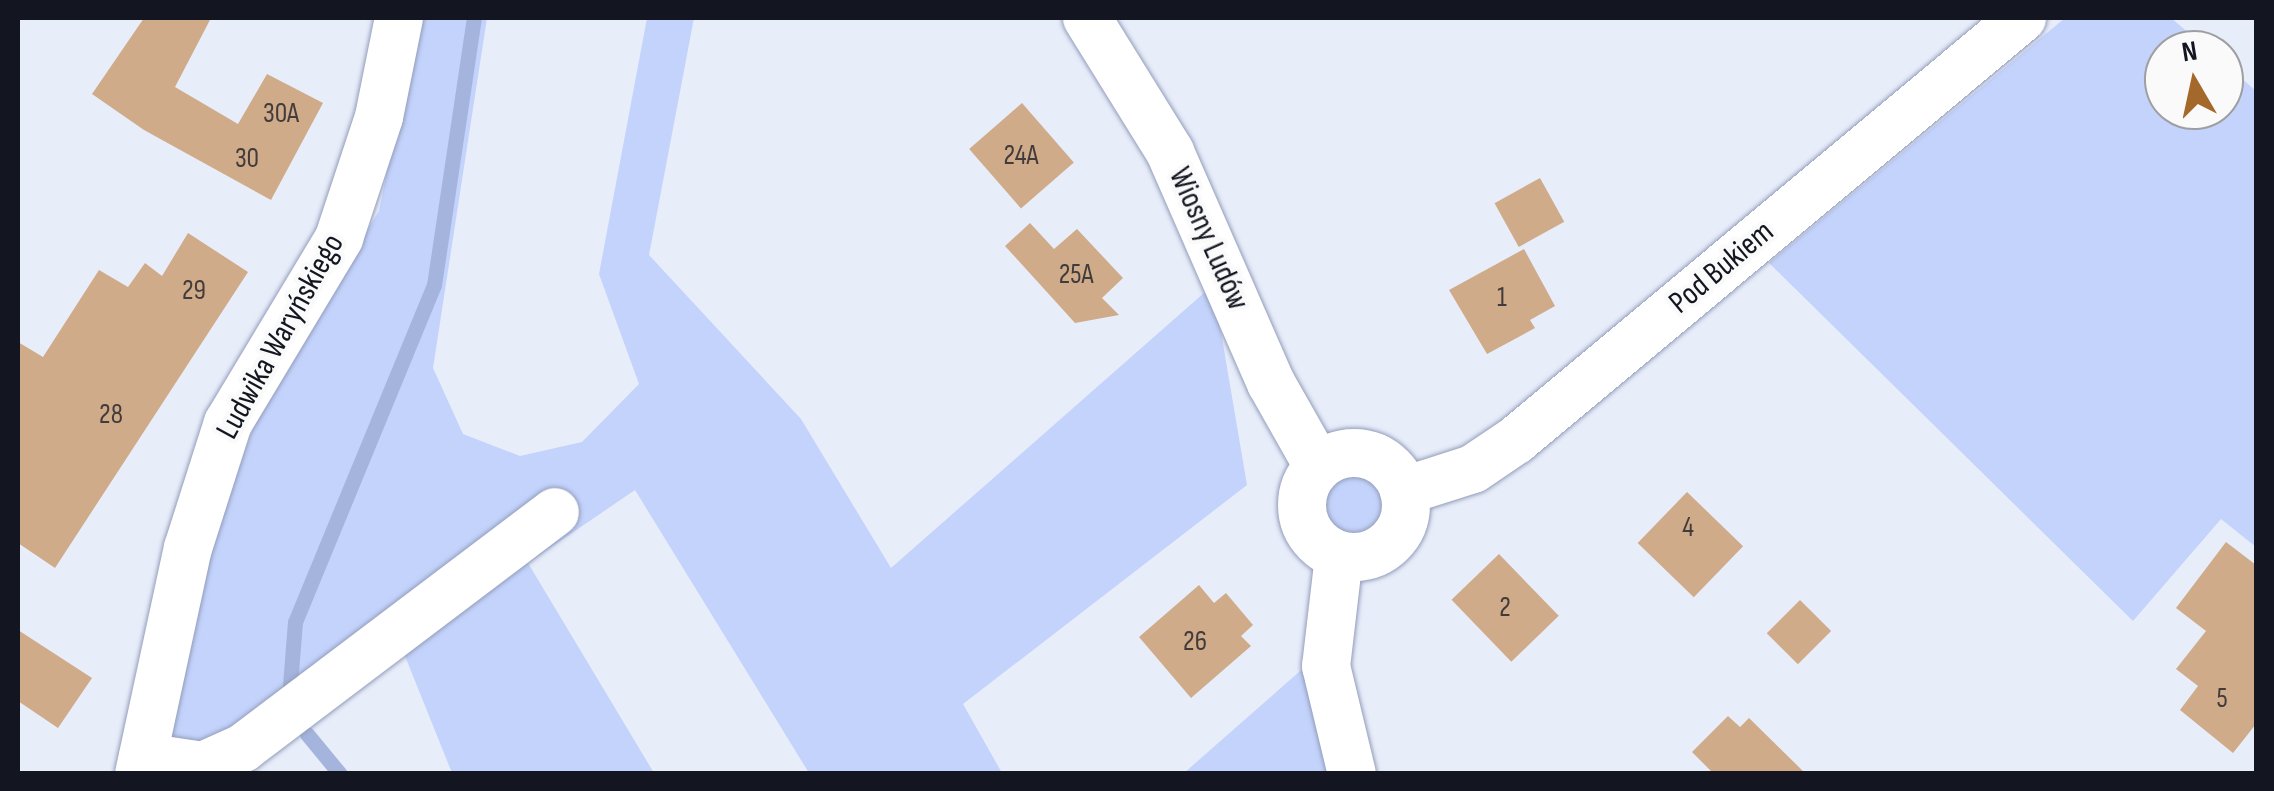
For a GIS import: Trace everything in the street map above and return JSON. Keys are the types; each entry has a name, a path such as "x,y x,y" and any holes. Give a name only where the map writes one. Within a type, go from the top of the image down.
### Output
{"street":[{"name":"Ludwika Waryńskiego","path":"141,765 188,548 228,423 339,238 379,117 399,18"},
{"name":"Wiosny Ludów","path":"1087,18 1170,152 1271,384 1318,466"},
{"name":"Pod Bukiem","path":"1404,491 1473,469 1516,440 2022,18"},
{"path":"1368,454 1397,475 1404,491 1396,537 1370,555 1339,556 1312,538 1301,509 1318,466 1333,456 1368,454"},
{"path":"141,765 203,766 243,748 555,512"},
{"path":"1339,556 1326,666 1352,774"}],"shaded area":[{"path":"417,18 487,18 433,368 463,434 520,456 582,442 639,384 599,274 647,18 694,18 649,255 801,419 891,568 1213,285 1247,485 963,704 1002,773 809,773 635,490 528,563 654,773 452,773 401,646 211,746 171,744 202,568 263,401 379,211"},
{"path":"2065,18 2171,18 2185,30 2144,30 2144,130 2244,130 2244,80 2256,91 2256,547 2221,519 2133,621 1769,263"},
{"path":"1351,469 1364,471 1375,479 1383,490 1383,516 1375,527 1364,535 1351,537 1338,535 1327,527 1319,516 1317,503 1319,490 1327,479 1338,471"},
{"path":"1308,664 1332,773 1184,773"}],"building":[{"path":"144,18 211,18 175,87 238,124 267,74 323,103 271,200 144,130 92,94"},
{"path":"1022,103 1074,163 1021,209 969,149"},
{"path":"1540,178 1564,222 1519,247 1495,203"},
{"path":"1030,223 1054,249 1077,229 1123,278 1102,298 1119,315 1075,323 1005,246"},
{"path":"188,233 248,272 55,568 18,543 18,342 43,357 99,270 128,287 145,263 162,276"},
{"path":"1524,249 1555,306 1530,320 1535,328 1487,354 1449,290"},
{"path":"1687,492 1743,546 1694,597 1638,543"},
{"path":"2226,542 2256,565 2256,724 2233,753 2180,710 2198,686 2176,669 2206,631 2176,608"},
{"path":"1499,554 1559,616 1511,662 1452,600"},
{"path":"1199,585 1214,603 1226,593 1253,625 1241,636 1251,646 1191,698 1139,637"},
{"path":"1800,600 1831,631 1798,664 1767,633"},
{"path":"18,630 92,678 58,728 18,701"},
{"path":"1728,716 1740,727 1749,718 1806,774 1714,774 1692,752"}],"waterway":[{"path":"290,685 295,622 434,285 474,18"},
{"path":"307,734 340,774"}]}
